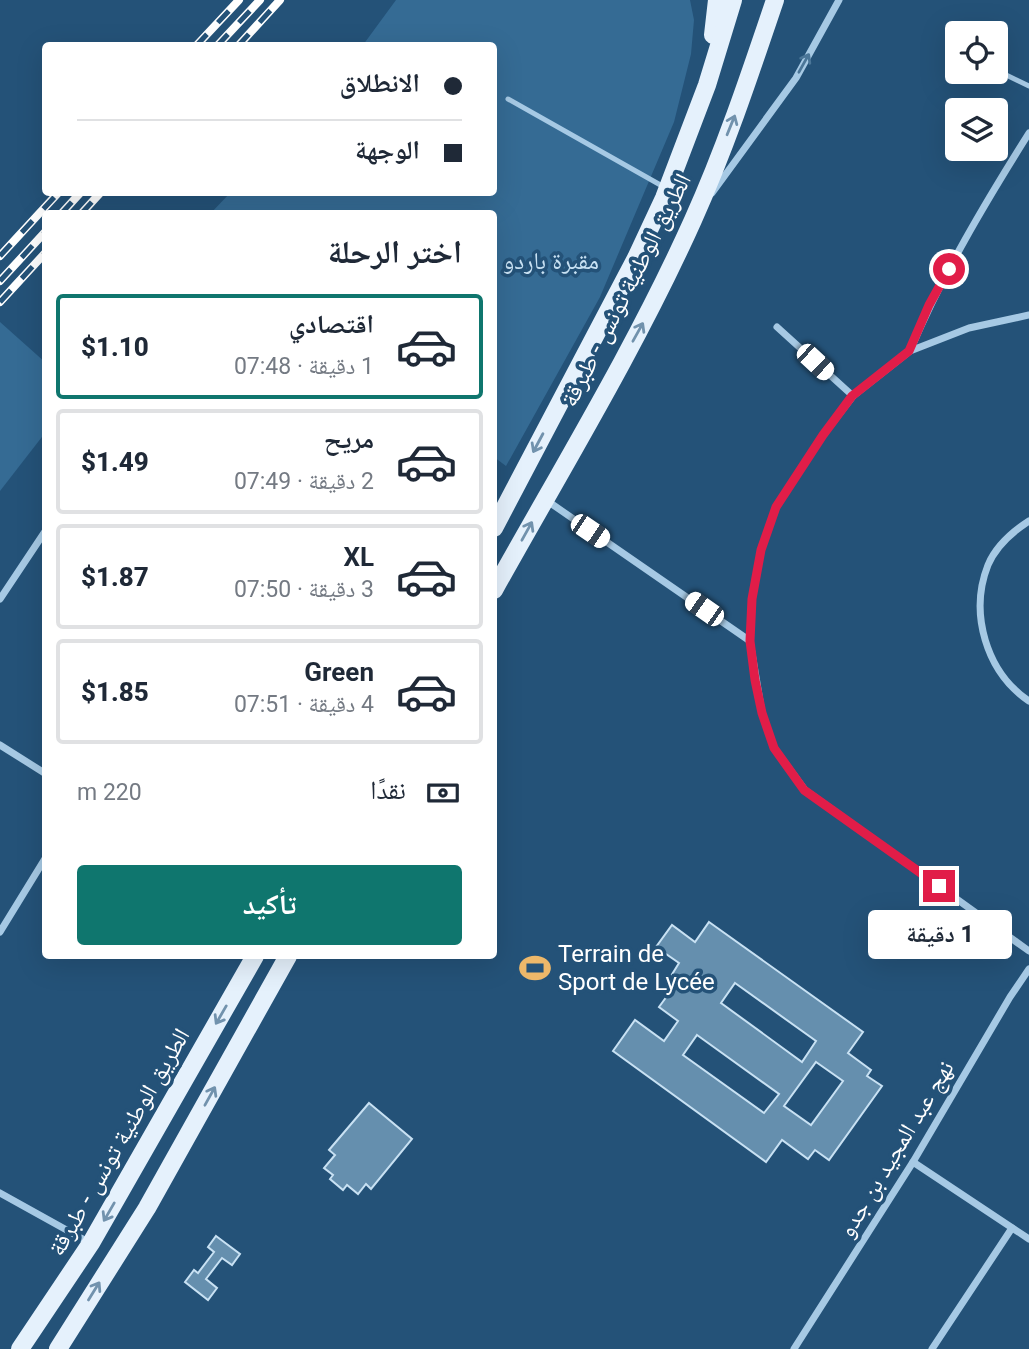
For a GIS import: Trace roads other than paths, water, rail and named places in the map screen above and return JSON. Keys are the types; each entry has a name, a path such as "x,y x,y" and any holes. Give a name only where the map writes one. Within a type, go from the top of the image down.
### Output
{"main road":[{"path":"707,85 717,0"},
{"name":"الطريق الوطنية تونس - طبرقة","path":"497,522 636,258 668,189 707,85 733,0"},
{"name":"الطريق الوطنية تونس - طبرقة","path":"497,585 643,323 694,219 775,0"},
{"name":"الطريق الوطنية تونس - طبرقة","path":"20,1349 91,1243 253,959"},
{"path":"58,1349 147,1208 286,959"}],"street":[{"path":"694,219 796,78 839,0"},
{"path":"909,351 929,305 1003,173 1029,133"},
{"path":"1029,315 968,328 909,351 852,396 776,507 761,550 752,599 750,641 762,713 774,748 804,790 1029,951"},
{"path":"777,327 852,396"},
{"path":"545,499 750,641"},
{"path":"1029,521 1002,543 988,565 980,622 993,662 1009,685 1029,701"},
{"path":"0,599 42,536"},
{"path":"0,745 42,771"},
{"path":"0,932 42,864"},
{"name":"نهج عبد المجيد بن جدو","path":"794,1349 913,1162 1010,997 1027,979 1029,969"},
{"path":"913,1162 1029,1239"},
{"path":"0,1193 91,1243"},
{"path":"932,1349 1012,1228"}],"lane":[{"path":"1008,76 1029,86"},
{"path":"508,99 668,189"}],"railway":[{"path":"200,42 239,0"},
{"path":"221,42 260,0"},
{"path":"242,42 280,0"},
{"path":"42,210 55,196"},
{"path":"65,210 77,196"},
{"path":"85,210 97,196"},
{"path":"0,256 42,210"},
{"path":"0,281 42,235"},
{"path":"0,302 42,256"}],"place":[{"name":"Terrain de Sport de Lycée","path":"535,968"}],"park label":[{"name":"مقبرة باردو","path":"551,261"}]}
